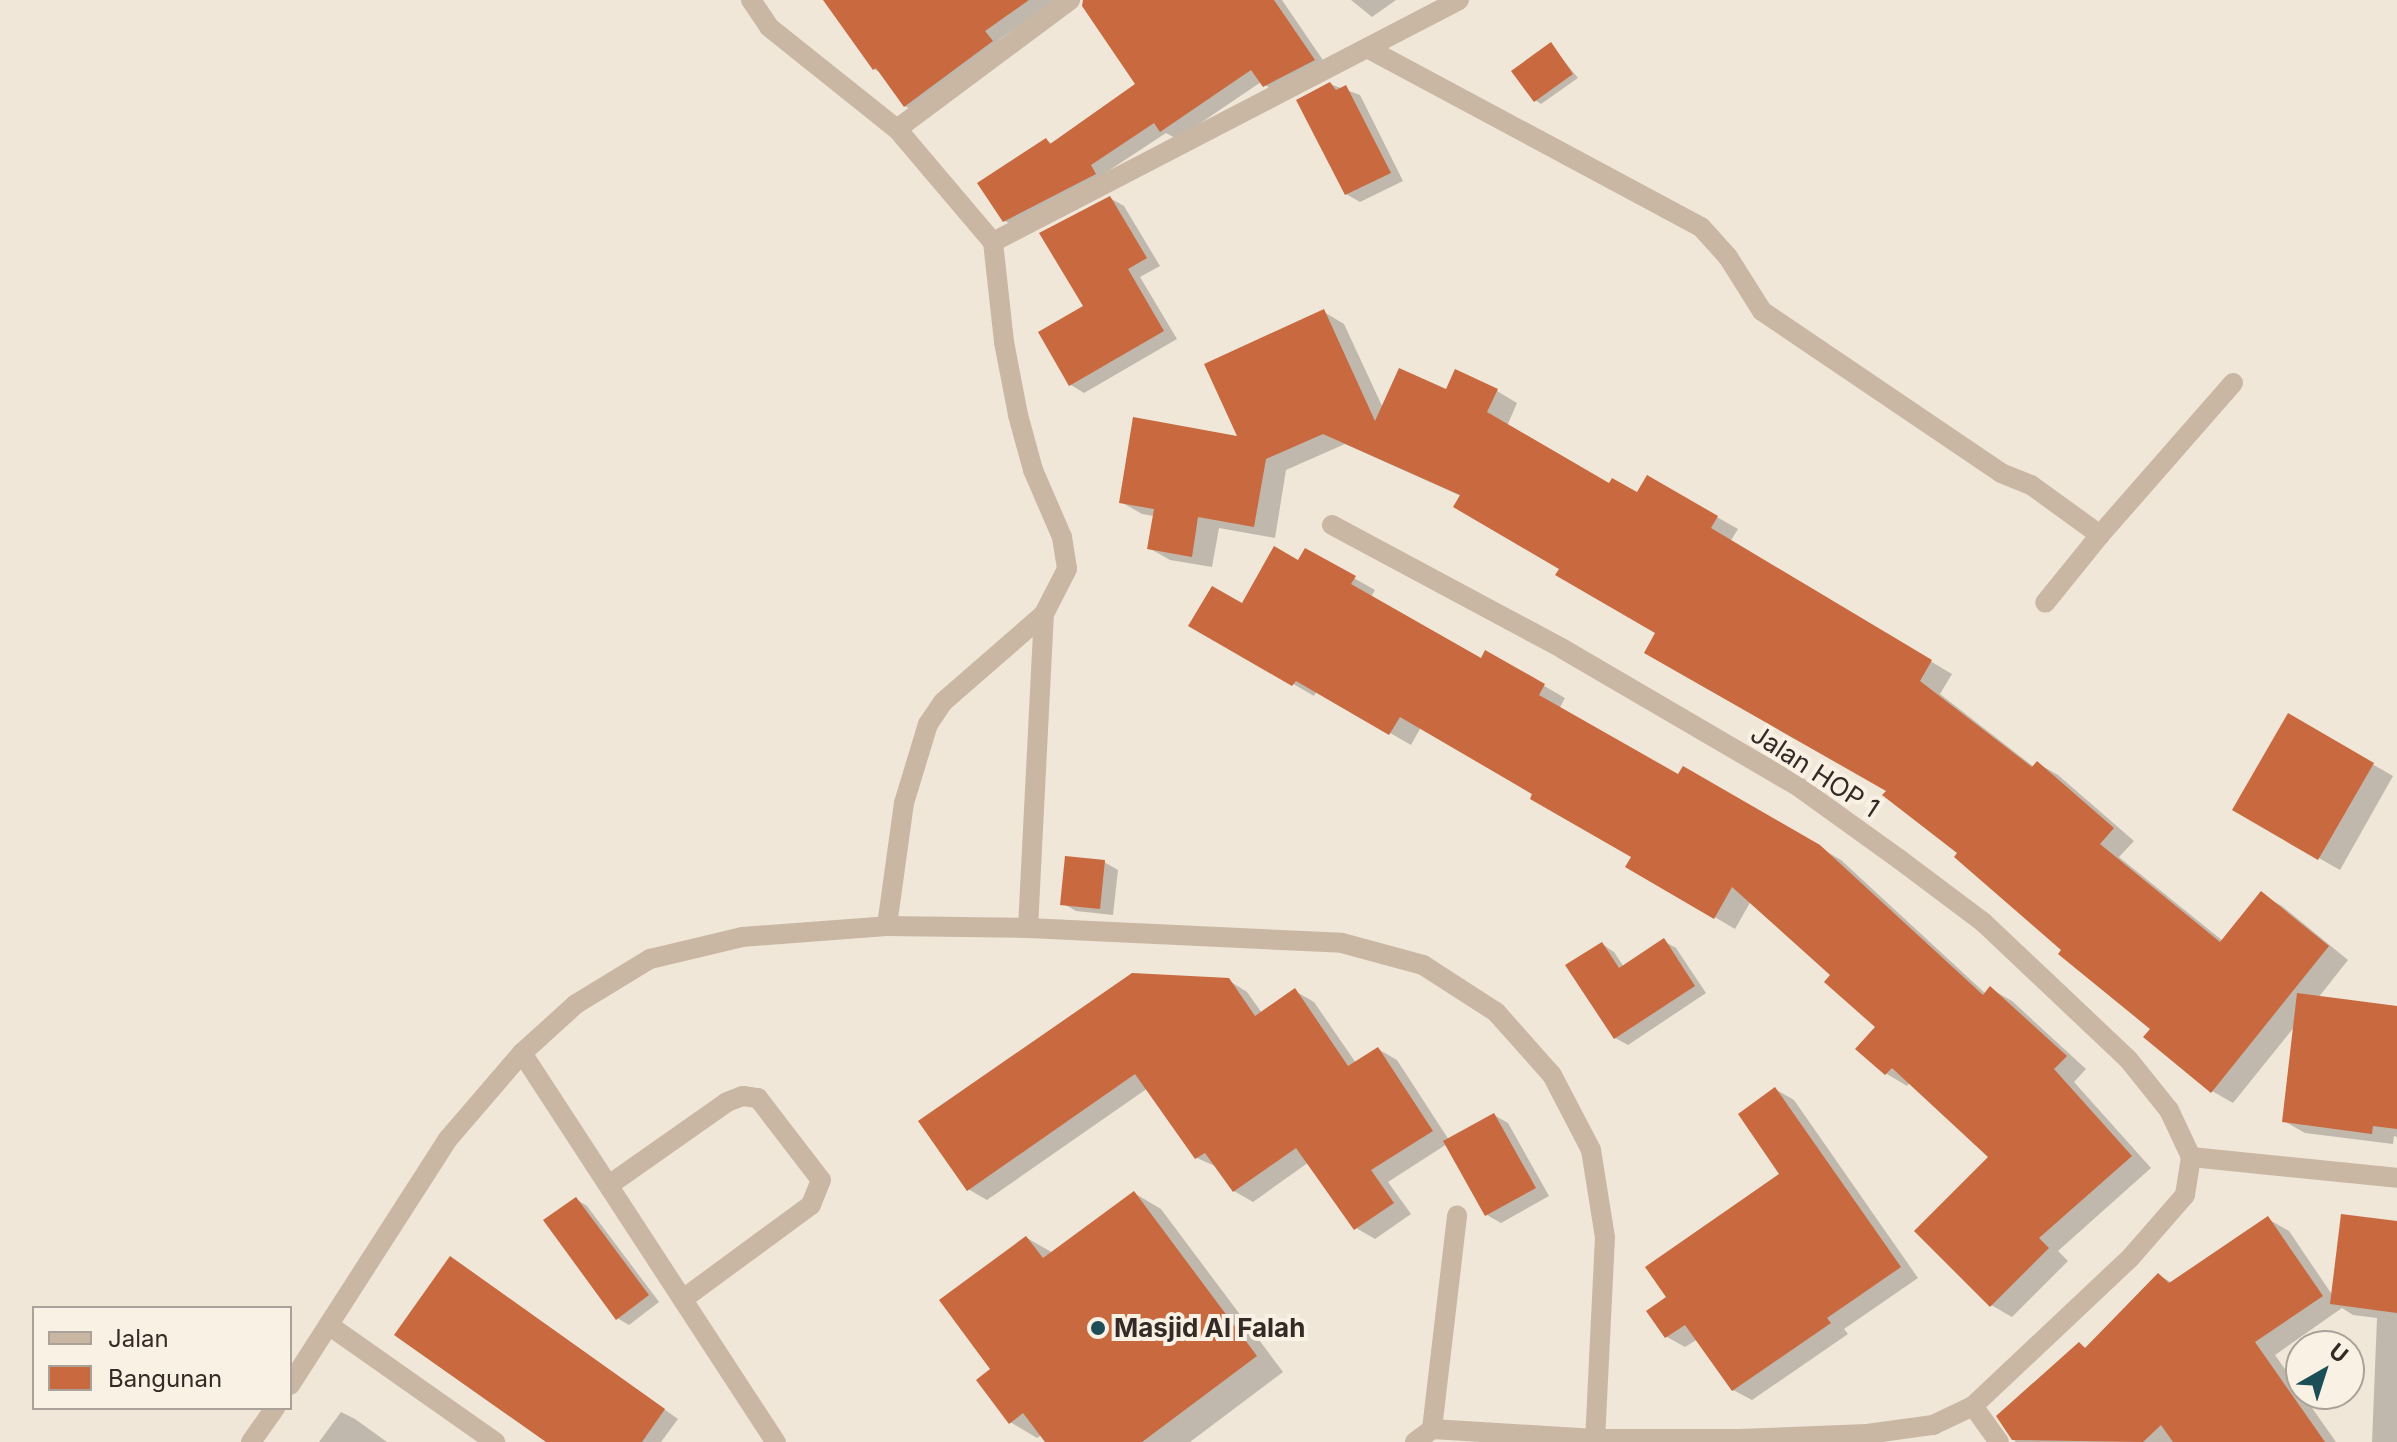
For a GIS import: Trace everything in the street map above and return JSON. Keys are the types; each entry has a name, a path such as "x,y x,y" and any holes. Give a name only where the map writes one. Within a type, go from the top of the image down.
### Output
{"street":[{"path":"751,0 769,27 897,129 993,242 1004,342 1018,415 1033,470 1062,537 1067,569 1044,614 943,702 928,724 904,803 887,926"},
{"path":"897,129 1070,0"},
{"path":"993,242 1459,0"},
{"path":"1367,48 1701,227 1728,257 1762,311 2001,473 2031,485 2100,535"},
{"path":"2045,603 2233,383"},
{"name":"Jalan HOP 1","path":"1332,525 1563,649 1796,785 1899,859 1983,922 2128,1059 2169,1110 2191,1157"},
{"path":"1028,928 1044,614"},
{"path":"292,1382 448,1139 522,1053 576,1004 650,959 742,937 887,926 1028,928 1342,943 1423,965 1496,1012 1552,1075 1591,1150 1605,1237 1595,1440"},
{"path":"522,1053 776,1442"},
{"path":"609,1185 727,1102 743,1096 758,1098 821,1180 811,1205 683,1299"},
{"path":"1415,1442 1432,1429 1595,1440 1867,1434 1933,1425 1973,1406 2131,1257 2185,1195 2191,1157 2397,1178"},
{"path":"1432,1429 1457,1215"},
{"path":"330,1326 495,1442"},
{"path":"1973,1406 1999,1442"},
{"path":"251,1442 274,1410"}],"building":[{"path":"823,0 1029,0 985,31 993,41 904,107"},
{"path":"1083,0 1274,0 1315,60 1263,87 1251,70 1160,132 1154,123 1091,165 1096,174 1003,222 977,183 1046,138 1050,144 1135,84 1082,6"},
{"path":"1551,42 1573,74 1534,102 1511,71"},
{"path":"1330,82 1336,90 1346,85 1391,173 1345,195 1296,100"},
{"path":"1110,196 1147,258 1128,269 1164,331 1069,386 1038,332 1083,306 1039,233"},
{"path":"1324,309 1375,421 1399,368 1446,389 1455,369 1498,389 1487,412 1609,483 1612,478 1637,492 1647,475 1718,516 1711,528 1932,660 1920,681 2032,767 2037,761 2114,828 2100,844 2220,942 2261,891 2329,946 2211,1093 2143,1037 2150,1029 2058,954 2061,950 1954,857 1957,853 1882,795 1886,791 1644,653 1655,633 1555,575 1559,569 1453,507 1460,495 1323,434 1266,459 1254,527 1198,517 1192,557 1147,549 1154,509 1119,503 1133,417 1237,436 1204,364"},
{"path":"1274,546 1298,560 1305,548 1356,576 1351,584 1481,658 1485,650 1545,684 1539,695 1678,774 1683,766 1820,845 1983,995 1990,986 2067,1056 2054,1069 2132,1156 2039,1238 2049,1248 1990,1307 1914,1231 1988,1157 1892,1068 1885,1075 1855,1049 1875,1027 1824,982 1830,975 1732,887 1714,919 1625,867 1631,857 1530,799 1532,794 1400,717 1389,735 1296,681 1292,686 1188,626 1212,586 1242,603"},
{"path":"2288,713 2374,763 2318,860 2232,810"},
{"path":"1065,856 1105,860 1100,909 1060,905"},
{"path":"1664,938 1695,986 1614,1039 1565,965 1602,942 1619,968"},
{"path":"1132,973 1229,978 1255,1016 1295,988 1348,1066 1378,1047 1433,1131 1371,1170 1394,1203 1354,1230 1296,1148 1233,1192 1205,1153 1195,1159 1135,1074 967,1191 918,1121"},
{"path":"2297,993 2397,1006 2397,1129 2373,1126 2372,1134 2282,1122"},
{"path":"1775,1087 1901,1267 1827,1318 1831,1323 1732,1391 1685,1325 1665,1338 1646,1311 1666,1297 1645,1267 1779,1174 1738,1114"},
{"path":"1494,1113 1536,1188 1485,1216 1443,1141"},
{"name":"Masjid Al Falah","path":"1134,1191 1257,1356 1142,1442 1045,1442 1023,1413 1009,1424 976,1380 990,1369 939,1300 1026,1236 1043,1258"},
{"path":"576,1197 649,1295 616,1320 543,1220"},
{"path":"2341,1214 2397,1221 2397,1313 2330,1304"},
{"path":"2268,1216 2323,1296 2255,1342 2285,1385 2285,1410 2303,1410 2325,1442 2173,1442 2161,1425 2143,1442 2012,1440 1996,1416 2079,1342 2085,1348 2158,1273 2169,1283"},
{"path":"450,1256 665,1409 642,1442 546,1442 394,1335"}],"place":[{"name":"Masjid Al Falah","path":"1098,1328"}]}
